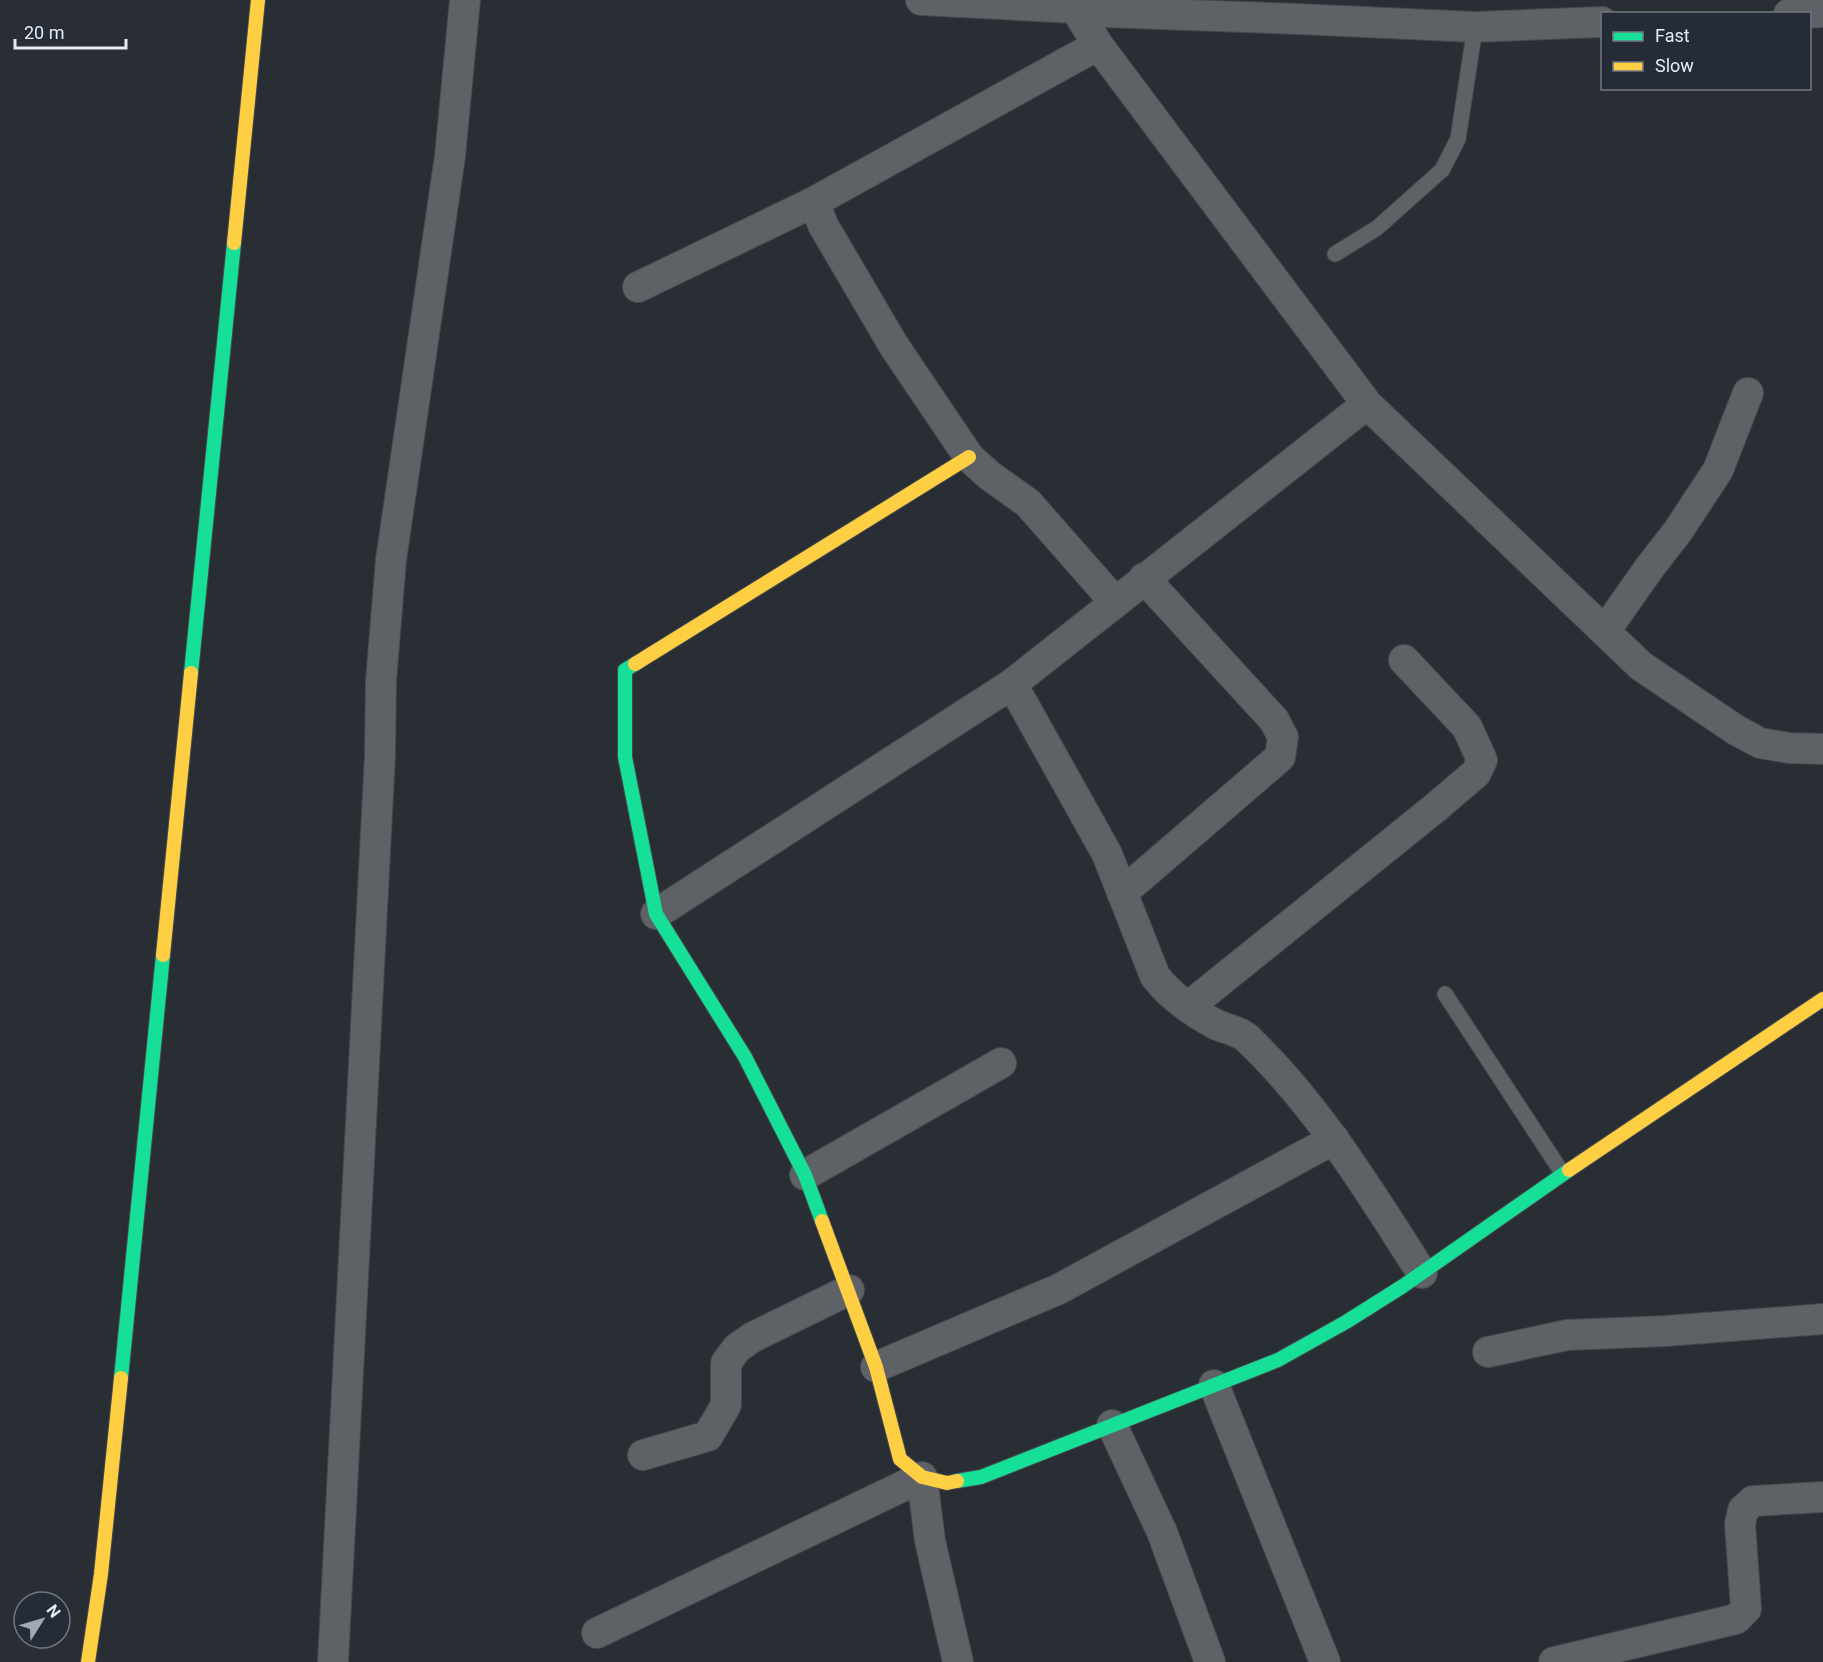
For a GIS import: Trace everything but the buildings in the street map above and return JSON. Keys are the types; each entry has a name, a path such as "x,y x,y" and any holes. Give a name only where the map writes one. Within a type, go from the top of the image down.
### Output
{"street":[{"path":"88,1662 101,1574 258,0"},
{"path":"333,1662 380,754 381,681 391,560 450,156 465,0"},
{"path":"921,0 1075,8 1108,6 1298,19 1475,27 1601,22"},
{"path":"1075,8 1098,45 1367,404 1641,666 1736,730 1760,743 1790,748 1823,748"},
{"path":"638,287 814,202 1098,45"},
{"path":"814,202 823,225 894,346 969,457 990,476 1028,503 1115,602"},
{"path":"1605,632 1678,531 1718,470 1748,393"},
{"path":"656,914 1012,684 1367,404"},
{"path":"969,457 625,670 625,757 656,914 745,1057 805,1175 876,1367 900,1459 922,1477 947,1483 981,1477 1278,1360 1346,1322 1422,1273 1563,1174 1823,999"},
{"path":"1122,893 1280,757 1282,737 1274,720 1144,578"},
{"path":"1188,1007 1476,773 1482,760 1467,727 1404,660"},
{"path":"1012,684 1107,854 1155,976 1188,1007 1216,1024 1246,1036 1305,1100 1334,1139 1422,1273"},
{"path":"805,1175 1001,1063"},
{"path":"876,1367 1059,1289 1334,1139"},
{"path":"643,1455 708,1436 726,1405 726,1363 737,1348 753,1337 849,1290"},
{"path":"1488,1352 1567,1335 1666,1331 1823,1319"},
{"path":"1214,1385 1325,1662"},
{"path":"1112,1425 1162,1532 1210,1662"},
{"path":"597,1634 922,1477"},
{"path":"922,1477 930,1541 958,1662"},
{"path":"1554,1662 1736,1619 1746,1609 1740,1524 1743,1510 1753,1501 1823,1497"}],"lane":[{"path":"1335,254 1377,228 1442,170 1458,138 1475,27"},
{"path":"1445,994 1563,1174"}],"traffic: fast":[{"path":"191,673 234,243"},
{"path":"635,664 625,670 625,757 656,914 745,1057 805,1175 822,1221"},
{"path":"121,1378 163,955"},
{"path":"957,1481 981,1477 1278,1360 1346,1322 1403,1286 1569,1170"}],"traffic: slow":[{"path":"234,243 258,0"},
{"path":"635,664 969,457"},
{"path":"163,955 191,673"},
{"path":"1569,1170 1823,999"},
{"path":"822,1221 876,1367 900,1459 922,1477 947,1483 957,1481"},
{"path":"88,1662 101,1574 121,1378"}]}
